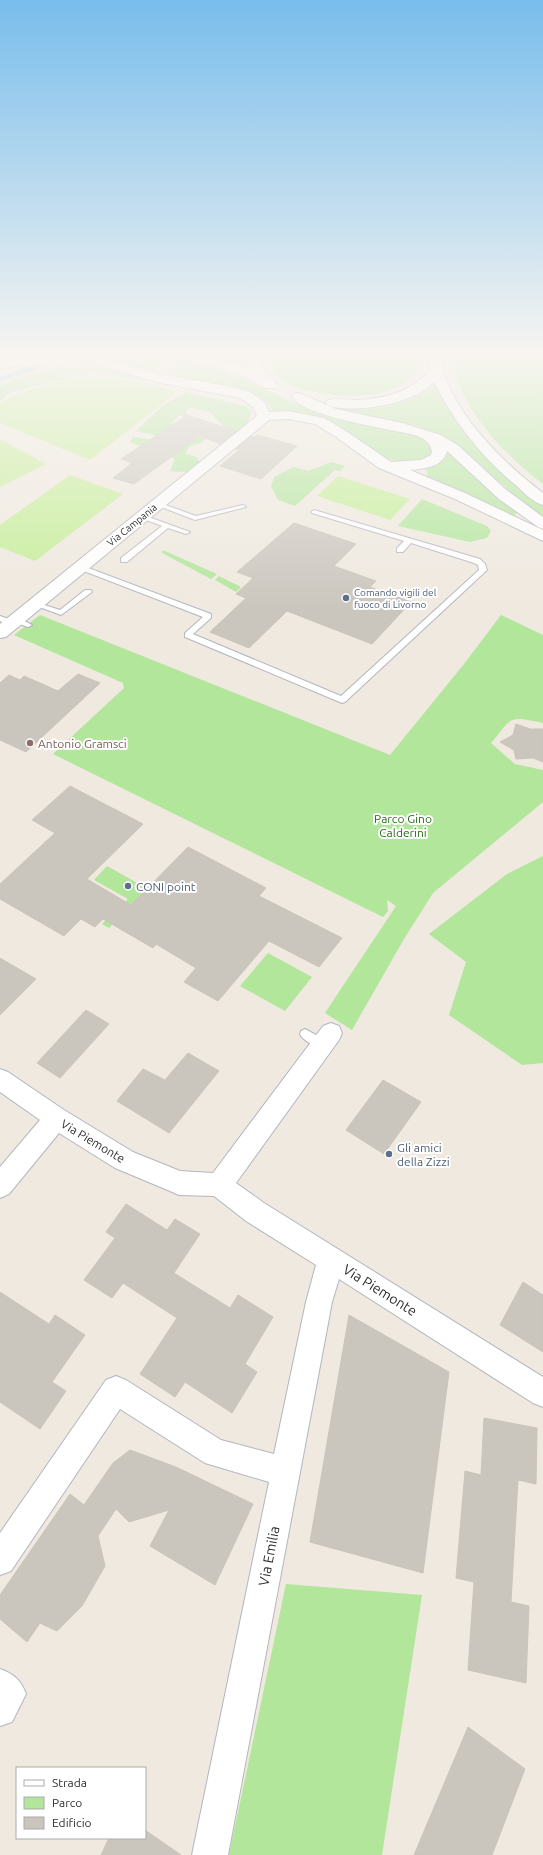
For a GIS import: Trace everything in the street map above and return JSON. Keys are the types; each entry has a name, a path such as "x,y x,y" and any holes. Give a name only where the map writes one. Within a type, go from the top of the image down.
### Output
{"main road":[{"name":"Via Campania","path":"0,633 238,439"},
{"path":"347,439 384,465 460,496 543,536"},
{"path":"384,465 413,466 433,460 437,457 439,449 432,439"},
{"path":"435,439 452,448 499,491 543,524"},
{"path":"476,439 504,468 543,500"}],"street":[{"path":"219,1185 324,1033"},
{"name":"Via Piemonte","path":"0,1079 56,1118 124,1160 179,1183 219,1185 256,1212 543,1393"},
{"path":"0,1186 56,1118"},
{"name":"Via Emilia","path":"210,1855 319,1302 331,1259"},
{"path":"0,1560 116,1390 215,1453 285,1472"},
{"path":"0,1685 10,1694 0,1710"}],"lane":[{"path":"158,504 195,518 243,507"},
{"path":"80,568 208,616 188,635 342,700 483,570 482,564 477,561 314,512"},
{"path":"143,517 186,532"},
{"path":"124,560 167,526"},
{"path":"400,550 409,541"},
{"path":"35,604 61,613 88,592"}],"green space":[{"path":"0,439 46,464 0,487"},
{"path":"38,439 117,439 90,460"},
{"path":"132,439 162,441 165,439 206,439 202,442 189,447 185,454 194,456 201,462 195,469 192,470 184,472 170,471 175,460 169,454 153,451 130,442"},
{"path":"352,439 423,439 433,446 432,456 419,461 406,462 381,456"},
{"path":"446,439 469,439 495,467 543,506 543,518 519,499 455,443"},
{"path":"494,439 543,439 543,484 528,472"},
{"path":"447,451 518,513 513,516 428,479 426,467"},
{"path":"331,462 345,466 340,471 335,470 295,506 278,500 271,486 274,477 294,467 308,471"},
{"path":"70,475 123,494 35,561 0,547 0,525"},
{"path":"338,476 410,499 390,520 317,496"},
{"path":"422,499 487,526 491,531 487,538 470,542 398,526"},
{"path":"163,550 217,574 211,579 162,553"},
{"path":"219,576 241,587 236,592 215,580"},
{"name":"Parco Gino Calderini","path":"40,615 390,755 464,664 501,615 543,635 543,723 523,719 512,720 503,728 491,743 515,764 543,770 543,802 433,893 404,939 352,1030 325,1013 396,906 387,900 388,911 383,917 53,754 124,688 123,683 14,635"},
{"path":"543,856 543,1063 522,1065 449,1015 466,962 429,934 507,874"},
{"path":"107,866 148,889 109,928 102,924 128,899 94,880"},
{"path":"268,953 312,977 285,1011 240,986"},
{"path":"286,1584 422,1595 382,1855 229,1855"}],"building":[{"path":"152,439 196,439 134,484 113,478 132,463 121,459"},
{"path":"206,439 227,439 220,444"},
{"path":"248,439 270,439 297,446 261,479 220,466 239,450 236,449"},
{"path":"294,523 356,544 334,566 376,581 370,587 411,602 372,644 287,611 249,648 210,632 246,598 236,594 253,578 237,572"},
{"path":"78,674 100,683 26,752 0,740 0,683 9,675 20,680 24,676 58,691"},
{"path":"516,724 530,729 543,729 543,762 533,758 516,759 514,750 500,742 513,735"},
{"path":"70,786 143,824 87,879 131,905 188,847 266,888 259,896 342,938 319,967 269,941 218,1001 184,982 196,968 156,944 153,948 103,919 95,927 81,919 64,936 0,899 0,884 55,833 32,820"},
{"path":"0,958 36,979 0,1015"},
{"path":"86,1010 109,1024 60,1078 37,1063"},
{"path":"188,1053 219,1071 169,1133 117,1101 143,1069 165,1080"},
{"path":"383,1080 421,1102 384,1154 346,1130"},
{"path":"126,1204 167,1230 175,1219 200,1234 174,1273 230,1308 238,1295 273,1317 245,1364 257,1372 232,1413 185,1382 175,1397 140,1374 177,1318 123,1283 112,1298 84,1280 115,1238 106,1232"},
{"path":"523,1282 543,1295 543,1352 500,1325"},
{"path":"0,1292 49,1324 55,1315 85,1335 52,1382 66,1391 40,1429 0,1402"},
{"path":"349,1315 449,1372 423,1573 310,1542"},
{"path":"484,1418 537,1428 536,1484 518,1480 511,1602 529,1606 526,1683 468,1670 474,1582 456,1578 465,1471 481,1475"},
{"path":"130,1450 176,1467 253,1504 215,1585 150,1546 169,1510 129,1522 116,1509 98,1536 105,1566 82,1606 57,1631 40,1623 27,1642 0,1619 0,1595 70,1494 84,1505 113,1463"},
{"path":"468,1727 525,1769 492,1855 414,1855"},
{"path":"146,1831 181,1855 101,1855 109,1839 146,1839"}],"place":[{"name":"Comando vigili del fuoco di Livorno","path":"346,598"},
{"name":"Antonio Gramsci","path":"30,743"},
{"name":"CONI point","path":"128,886"},
{"name":"Gli amici della Zizzi","path":"389,1154"}]}
